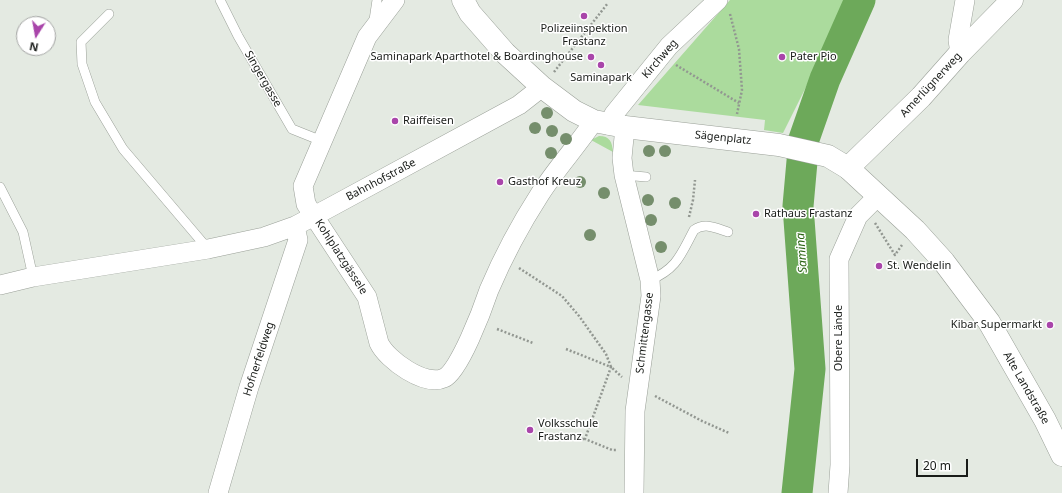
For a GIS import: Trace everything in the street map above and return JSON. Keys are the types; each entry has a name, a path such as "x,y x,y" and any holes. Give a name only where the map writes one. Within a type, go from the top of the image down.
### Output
{"main road":[{"name":"Sägenplatz","path":"464,0 470,12 505,53 548,80 574,111 609,125 779,144 828,156 848,168 878,196"},
{"name":"Amerlügnerweg","path":"848,168 922,97 960,53 1012,0"},
{"name":"Alte Landstraße","path":"878,196 915,230 944,262 988,322 1045,420 1062,455"}],"street":[{"path":"314,216 306,204 303,186 367,37 395,0"},
{"path":"960,53 958,40 965,0"},
{"name":"Kirchweg","path":"609,125 614,114 658,54 723,5"},
{"name":"Bahnhofstraße","path":"0,285 33,277 208,249 264,237 295,226 519,105 548,80"},
{"name":"Schmittengasse","path":"609,125 622,158 624,175 650,280 651,296 635,411 634,493"},
{"name":"Kohlplatzgässele","path":"314,216 367,297 379,343 386,354 412,373 431,379 445,378 452,371 466,346 478,321 498,270 520,235 541,193 609,125"},
{"name":"Obere Lände","path":"838,493 840,465 839,259 858,216 878,196"},
{"name":"Hofnerfeldweg","path":"218,493 249,387 298,240 295,226"}],"lane":[{"name":"Singergasse","path":"220,0 238,36 292,129 322,141"},
{"path":"374,28 377,0"},
{"path":"109,14 81,42 82,64 95,102 123,149 208,249"},
{"path":"624,175 646,177"},
{"path":"0,187 23,232 33,277"},
{"path":"650,280 660,276 674,266 694,230 699,226 709,226 728,232"}],"path":[{"path":"548,80 608,3"},
{"path":"723,5 739,49 742,90 737,114"},
{"path":"658,54 739,103"},
{"path":"871,218 895,255"},
{"path":"518,267 562,296 579,316 606,354 611,367 585,439"},
{"path":"497,329 533,343"},
{"path":"566,349 611,367"},
{"path":"650,393 702,421 729,433"},
{"path":"570,439 585,439 612,450"}],"green space":[{"path":"730,0 844,0 819,61 783,133 764,130 765,120 638,105"},
{"path":"599,136 606,137 610,140 613,152 591,140"}],"waterway":[{"name":"Samina","path":"797,493 810,369 798,206 804,139 825,79 860,0"}],"place":[{"name":"Polizeiinspektion Frastanz","path":"584,16"},
{"name":"Saminapark Aparthotel & Boardinghouse","path":"591,57"},
{"name":"Pater Pio","path":"782,57"},
{"name":"Saminapark","path":"601,65"},
{"name":"Raiffeisen","path":"395,121"},
{"name":"Gasthof Kreuz","path":"500,182"},
{"name":"Rathaus Frastanz","path":"756,214"},
{"name":"St. Wendelin","path":"879,266"},
{"name":"Kibar Supermarkt","path":"1050,325"},
{"name":"Volksschule Frastanz","path":"530,430"}]}
